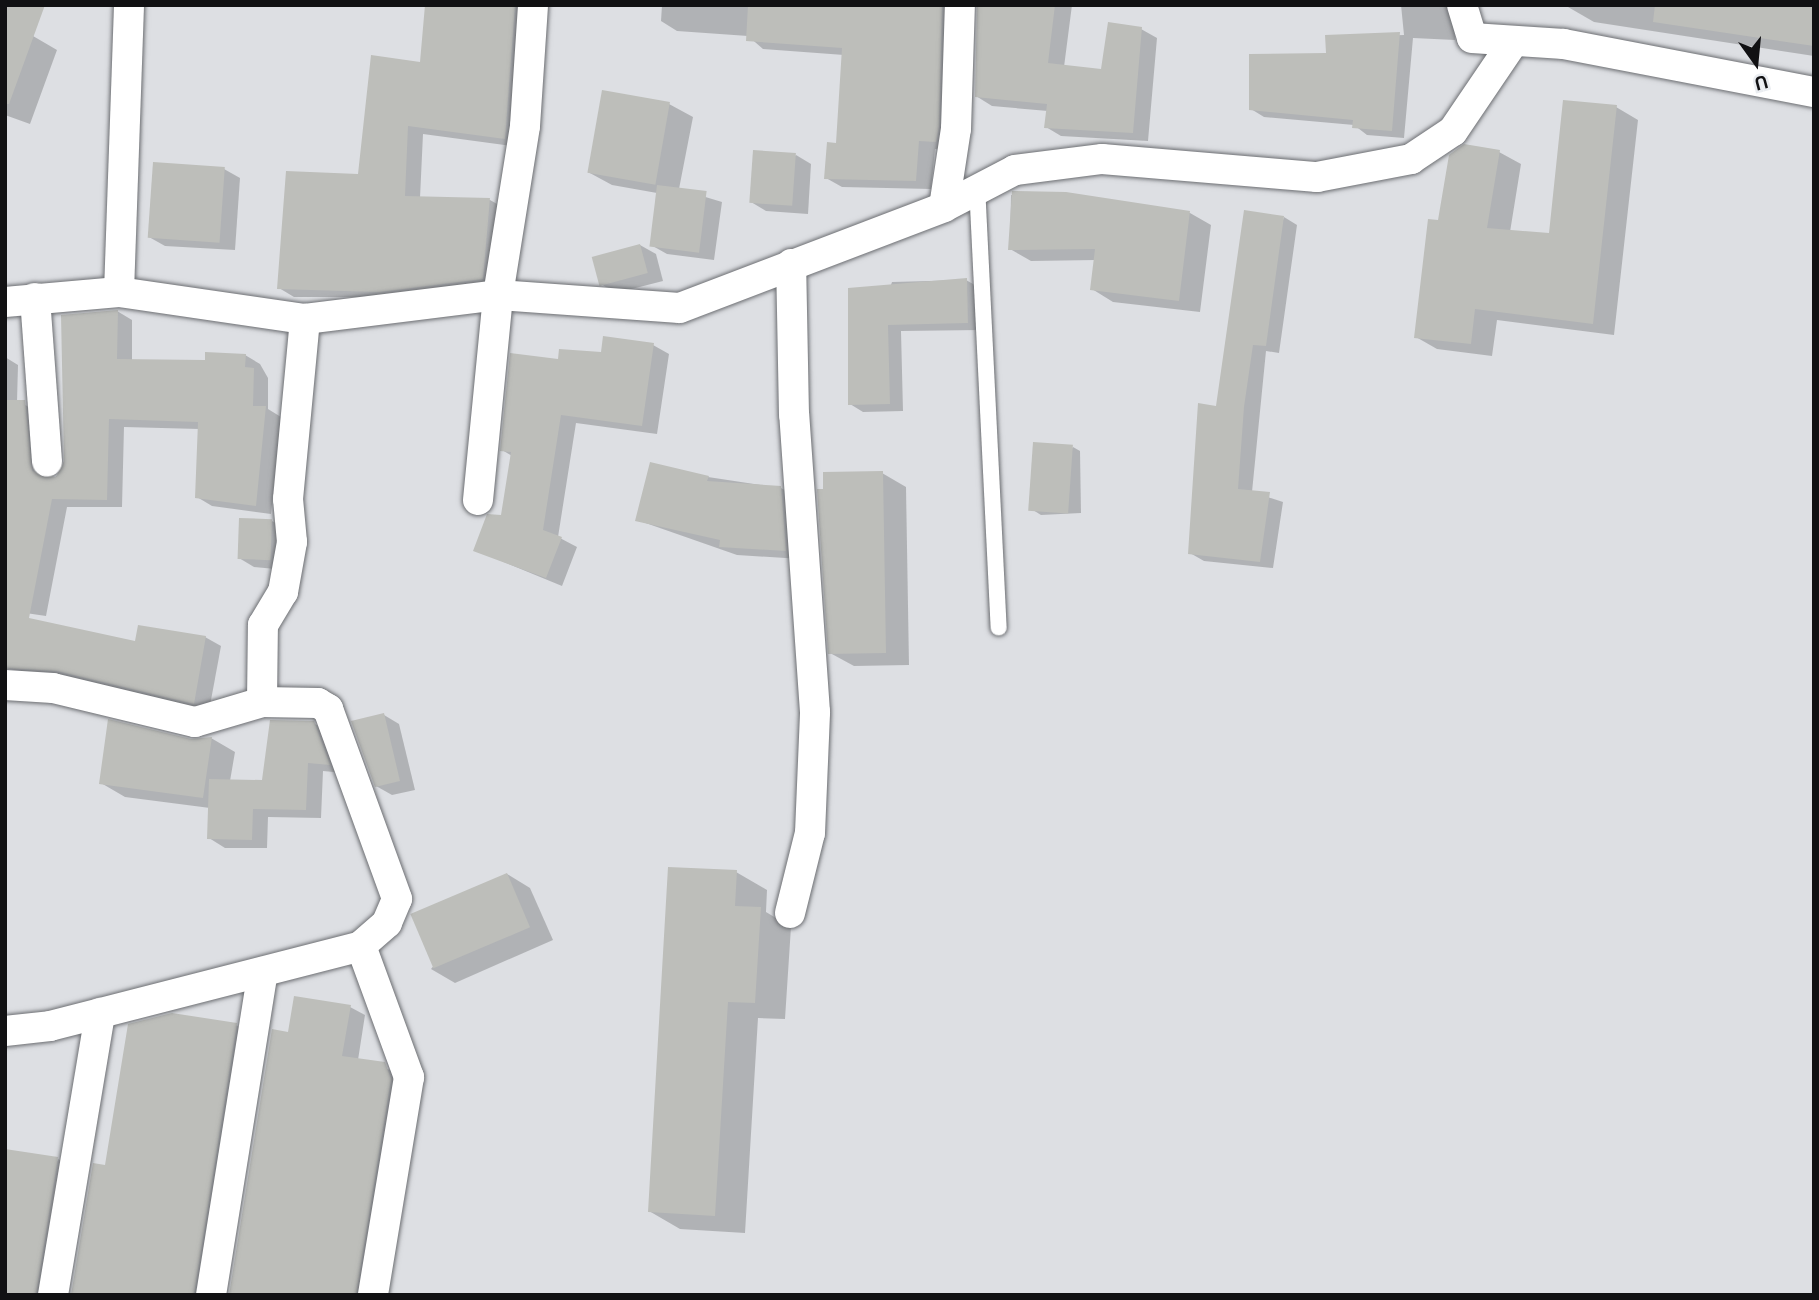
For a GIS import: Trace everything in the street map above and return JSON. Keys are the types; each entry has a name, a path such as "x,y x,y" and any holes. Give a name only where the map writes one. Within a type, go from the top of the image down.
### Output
{"street":[{"path":"119,292 129,5"},
{"path":"478,500 498,295 525,126 533,5"},
{"path":"944,207 956,129 960,5"},
{"path":"1462,5 1472,38 1512,44 1563,44 1814,92"},
{"path":"5,302 119,292 305,319 498,295 680,308 944,207 977,185 1015,170 1102,159 1317,177 1371,171 1411,159 1453,131 1512,44"},
{"path":"790,914 810,833 816,712 793,415 791,264"},
{"path":"35,298 47,462"},
{"path":"262,702 263,625 283,592 292,542 288,499 305,319"},
{"path":"5,685 52,688 195,722 262,702 318,703 328,709 397,900 387,923 361,946 100,1013 5,1031"},
{"path":"361,946 409,1077 373,1295"},
{"path":"211,1295 263,972"},
{"path":"53,1295 100,1013"}],"lane":[{"path":"977,185 999,627"}],"building":[{"path":"5,5 45,5 9,104 5,104"},
{"path":"425,5 515,5 505,139 408,126 405,196 490,198 483,279 379,292 277,289 286,171 358,174 371,55 420,62"},
{"path":"748,5 942,5 939,127 936,142 919,141 916,181 824,179 827,142 836,143 842,48 746,41"},
{"path":"977,5 1055,5 1048,63 1101,69 1108,22 1142,27 1133,133 1044,128 1047,104 975,97"},
{"path":"1655,5 1814,5 1814,46 1653,22"},
{"path":"1400,32 1392,131 1352,128 1353,120 1249,110 1249,54 1326,53 1325,35"},
{"path":"602,90 670,102 655,185 587,173"},
{"path":"1563,100 1617,105 1593,324 1475,309 1471,344 1414,338 1428,219 1438,220 1449,155 1464,144 1500,150 1487,228 1549,233"},
{"path":"753,150 796,153 792,206 749,203"},
{"path":"153,162 225,167 220,243 148,238"},
{"path":"657,185 707,191 699,253 649,247"},
{"path":"1012,191 1066,192 1190,211 1179,301 1090,290 1095,249 1008,250"},
{"path":"1244,210 1284,216 1266,346 1253,345 1244,407 1238,489 1270,492 1260,562 1188,554 1198,403 1216,406"},
{"path":"640,244 648,273 599,286 592,257"},
{"path":"967,278 968,323 888,325 890,404 848,405 848,288"},
{"path":"118,310 117,359 205,360 205,352 246,354 245,367 254,368 253,406 266,406 256,506 195,498 198,422 109,419 107,500 52,499 29,618 135,641 138,625 206,636 194,704 57,671 5,668 7,400 25,400 32,471 56,477 64,461 61,315"},
{"path":"603,336 654,343 642,426 561,415 543,530 562,537 546,578 473,551 487,514 501,515 511,452 500,451 510,353 558,359 559,349 601,352"},
{"path":"1033,442 1073,445 1068,514 1028,511"},
{"path":"650,462 709,476 707,481 781,486 786,551 719,547 720,540 635,521"},
{"path":"883,471 886,653 828,654 817,489 823,489 823,472"},
{"path":"239,518 272,519 271,560 238,559"},
{"path":"384,713 400,781 375,787 351,721"},
{"path":"108,719 191,739 212,737 203,798 99,784"},
{"path":"270,720 314,721 330,765 308,763 306,810 253,809 252,840 207,839 209,779 262,780"},
{"path":"668,867 737,870 735,906 761,907 755,1003 728,1002 715,1216 648,1212"},
{"path":"507,873 530,927 433,968 410,914"},
{"path":"294,996 351,1005 342,1056 385,1062 391,1079 356,1295 229,1295 272,1029 288,1032"},
{"path":"172,1013 237,1023 194,1295 71,1295 93,1163 105,1165 128,1024"},
{"path":"5,1149 58,1157 36,1295 5,1295"}]}
